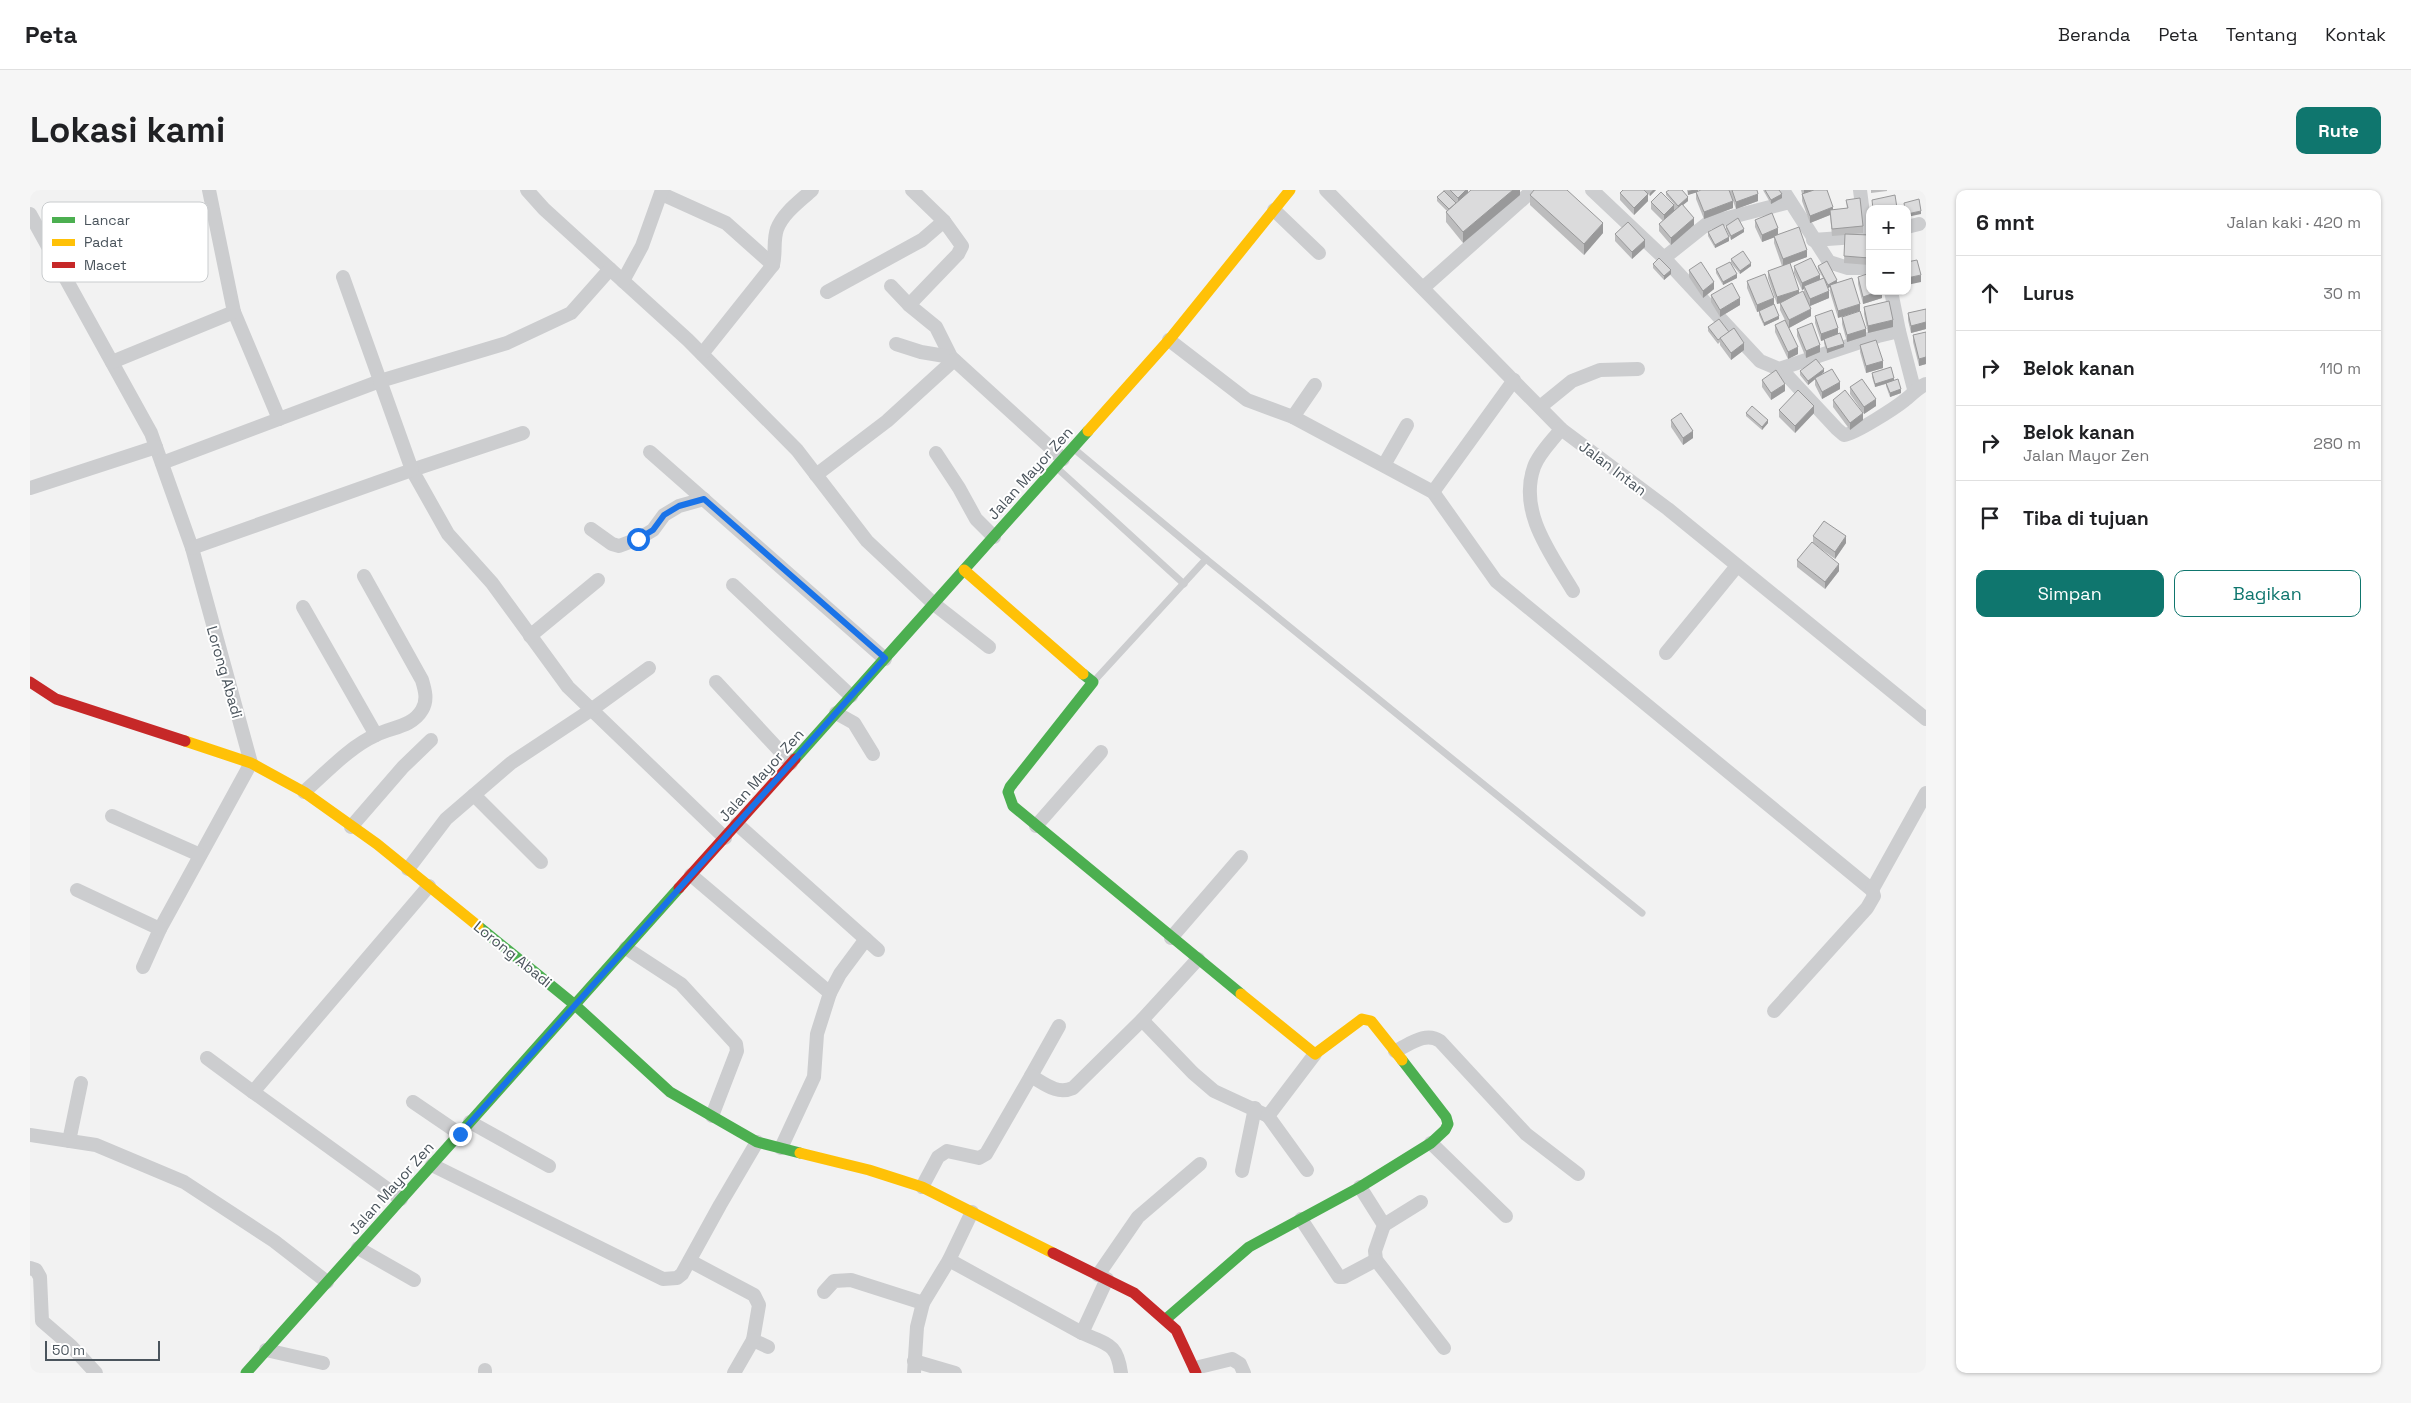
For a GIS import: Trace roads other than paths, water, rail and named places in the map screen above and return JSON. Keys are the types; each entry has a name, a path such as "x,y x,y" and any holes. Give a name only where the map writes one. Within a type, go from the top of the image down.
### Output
{"street":[{"path":"209,190 234,312 278,419"},
{"path":"526,190 702,354 797,450 867,541 934,604 989,647"},
{"path":"702,354 773,265 776,254 777,230 786,215 812,190"},
{"path":"909,305 962,250 962,243 944,221 912,190"},
{"name":"Jalan Mayor Zen","path":"246,1373 1169,340 1290,190"},
{"name":"Jalan Intan","path":"1326,190 1561,428 1668,510 1926,719"},
{"path":"1423,288 1533,190"},
{"path":"1592,190 1664,258 1760,361 1781,369 1844,435 1854,432 1905,400 1920,386 1899,331 1892,295"},
{"path":"1860,190 1866,225"},
{"path":"623,281 642,246 662,192 726,223 773,265"},
{"path":"1664,258 1708,223 1787,196 1824,257 1836,265 1848,268 1866,268"},
{"path":"1274,210 1319,253"},
{"path":"208,213 213,211"},
{"name":"Lorong Abadi","path":"30,214 42,237"},
{"path":"826,292 922,240 944,221"},
{"path":"1814,240 1866,237"},
{"path":"162,463 380,381 507,343 571,313 610,269"},
{"path":"343,277 412,470 448,534 492,583 568,688 725,838"},
{"name":"Lorong Abadi","path":"66,282 151,432 192,548 251,763 304,792 408,869 575,1005 670,1092 757,1142 869,1170 922,1187 1134,1293 1166,1319 1176,1330 1195,1371"},
{"path":"891,286 909,305 936,327 953,358 1059,463"},
{"path":"112,362 234,312"},
{"path":"1781,369 1878,336 1899,331"},
{"path":"1169,340 1246,400 1293,417 1433,492 1496,581 1872,890 1874,896 1867,908 1774,1010"},
{"path":"896,344 921,352 953,358"},
{"path":"816,475 887,421 953,358"},
{"path":"1540,407 1572,381 1600,370 1638,369"},
{"path":"1433,492 1514,380"},
{"path":"1293,417 1315,385"},
{"path":"1384,465 1407,425"},
{"path":"1561,428 1535,465 1529,488 1533,520 1573,591"},
{"path":"192,548 523,433"},
{"path":"30,488 156,447"},
{"path":"650,452 885,658"},
{"path":"936,453 959,488 976,519 994,537"},
{"path":"591,529 612,544 619,546 653,530 664,515 679,506 704,499"},
{"path":"1666,653 1737,566"},
{"path":"964,570 1093,682 1008,792 1013,806 1171,938 1315,1054"},
{"path":"304,792 350,752 376,735 406,724 422,710 426,697 422,680 364,576"},
{"path":"530,636 598,580"},
{"path":"733,585 851,696"},
{"path":"303,607 376,735"},
{"path":"408,869 446,819 511,763 592,710 650,668"},
{"path":"30,682 56,699 251,763 160,929 143,966"},
{"path":"716,682 791,763"},
{"path":"836,713 854,723 872,754"},
{"path":"351,826 403,767 431,740"},
{"path":"1036,826 1101,752"},
{"path":"1872,890 1926,793"},
{"path":"474,795 541,862"},
{"path":"112,816 200,855"},
{"path":"736,824 878,950"},
{"path":"1171,938 1241,857"},
{"path":"691,875 830,993"},
{"path":"253,1092 429,886"},
{"path":"78,890 160,929"},
{"path":"781,1148 814,1077 817,1034 830,993 840,974 866,939"},
{"path":"626,948 682,984 736,1044 737,1051 712,1116"},
{"path":"1030,1076 1058,1091 1065,1092 1073,1088 1142,1020 1198,959"},
{"path":"1166,1319 1250,1248 1360,1187 1430,1144 1448,1124 1446,1117 1395,1051 1371,1021 1365,1019 1315,1054 1268,1116"},
{"path":"1142,1020 1193,1073 1214,1091 1255,1108 1268,1116 1307,1170"},
{"path":"922,1187 938,1157 947,1151 979,1158 986,1154 1059,1026"},
{"path":"1395,1051 1427,1036 1440,1041 1461,1067 1526,1134 1578,1174"},
{"path":"207,1058 401,1199"},
{"path":"69,1141 80,1083"},
{"path":"413,1102 460,1134"},
{"path":"1242,1171 1255,1108"},
{"path":"470,1122 549,1166"},
{"path":"30,1136 96,1145 184,1182 274,1242 327,1282"},
{"path":"432,1165 664,1279 677,1278 690,1261 720,1204 757,1142"},
{"path":"1430,1144 1506,1216"},
{"path":"1082,1333 1102,1277 1138,1217 1200,1164"},
{"path":"1360,1187 1384,1225"},
{"path":"1421,1202 1384,1225 1375,1252 1376,1260 1444,1348"},
{"path":"955,1373 914,1367 917,1326 923,1303 949,1260 972,1212"},
{"path":"1301,1219 1339,1276 1344,1277 1376,1260"},
{"path":"358,1248 414,1280"},
{"path":"949,1260 1115,1350 1119,1356 1121,1373"},
{"path":"690,1261 754,1295 758,1299 759,1305 753,1340 734,1373"},
{"path":"30,1268 36,1270 40,1278 42,1321 71,1346 96,1373"},
{"path":"824,1292 834,1281 851,1280 923,1303"},
{"path":"753,1340 768,1347"},
{"path":"266,1350 323,1363"},
{"path":"1195,1371 1232,1359 1240,1364 1244,1373"}],"lane":[{"path":"1073,448 1206,559 1642,913"},
{"path":"1059,463 1184,584"},
{"path":"1093,682 1206,559"}]}
